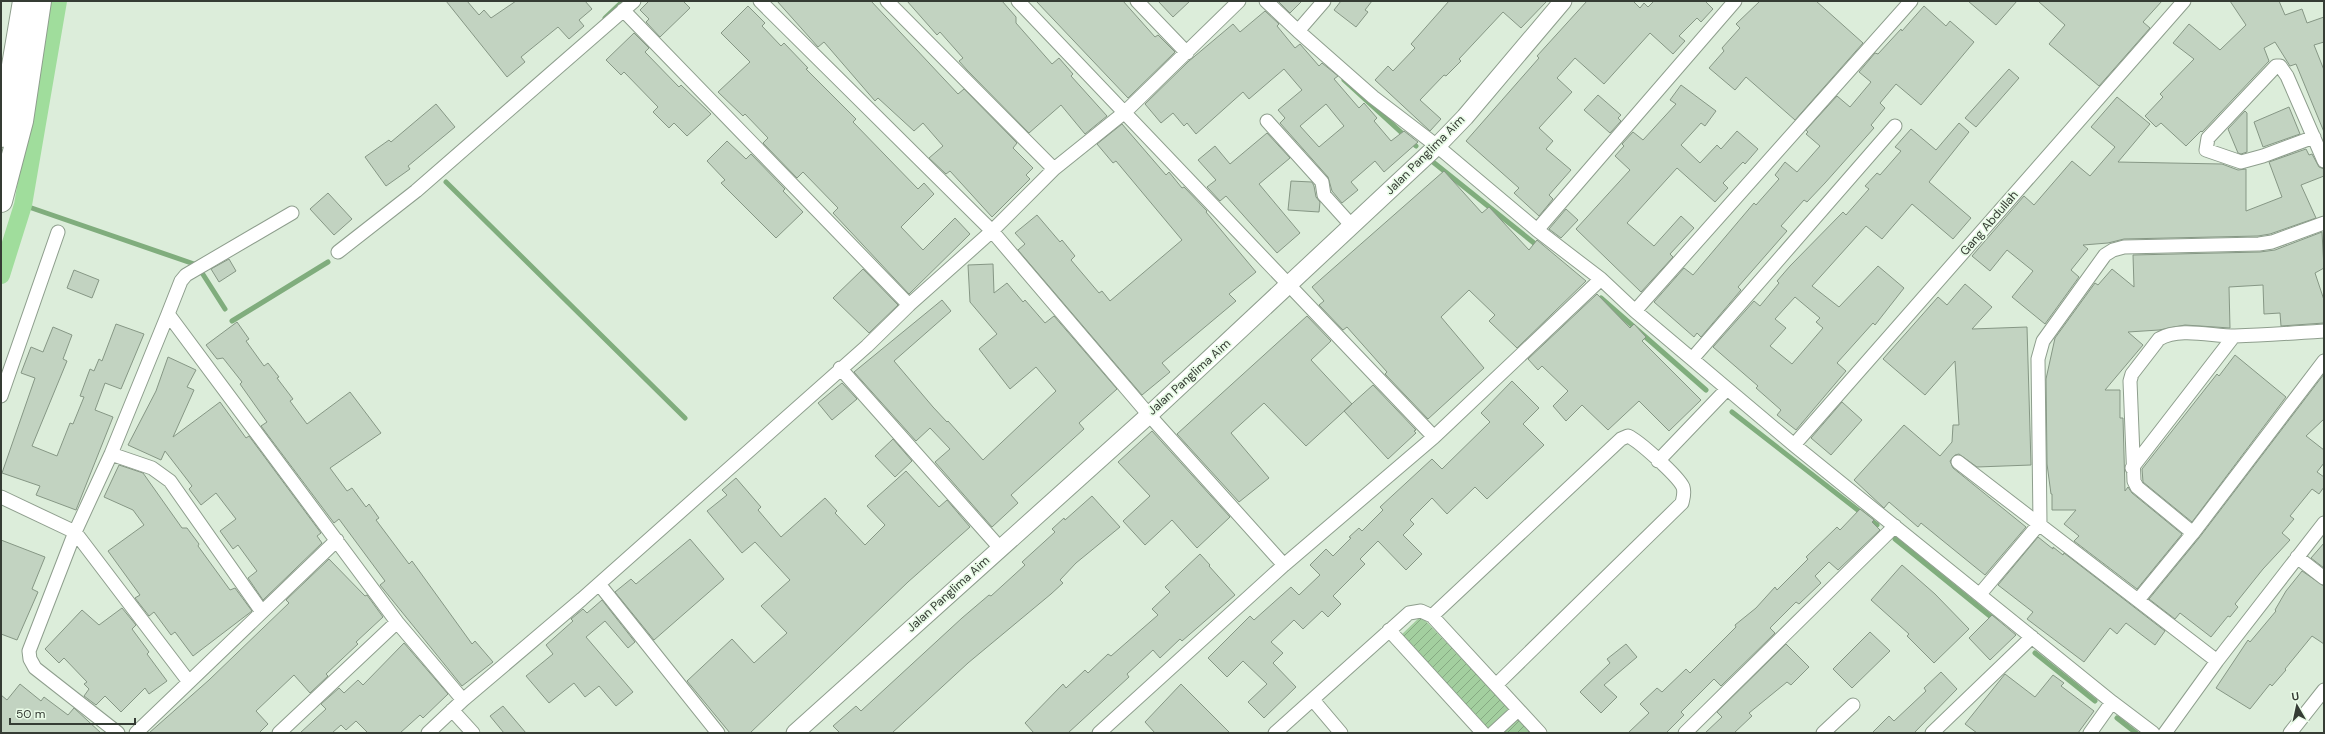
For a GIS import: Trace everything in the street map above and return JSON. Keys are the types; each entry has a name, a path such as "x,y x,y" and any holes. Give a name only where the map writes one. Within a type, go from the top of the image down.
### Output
{"highway":[{"path":"1,136 24,1"},
{"path":"1,201 22,121 40,1"}],"street":[{"path":"338,252 416,191 634,1"},
{"path":"760,1 992,232 1149,415 1284,565"},
{"path":"887,1 1054,169"},
{"path":"1018,1 1434,437"},
{"path":"1137,1 1188,53"},
{"path":"428,733 452,710 599,584 908,305 992,232 1054,169 1125,112 1188,53 1239,1"},
{"path":"1266,1 1373,97 1437,146 1536,230 1601,280 1635,311 1794,445 1980,594 2032,638 2153,733"},
{"path":"1298,31 1324,1"},
{"name":"Jalan Panglima Aim","path":"795,733 1149,415 1289,286 1437,146 1563,1"},
{"path":"1536,230 1735,1"},
{"path":"1635,311 1911,1"},
{"name":"Gang Abdullah","path":"1794,445 2184,1"},
{"path":"623,10 908,305"},
{"path":"2314,137 2270,154 2241,162 2206,150 2208,138 2276,66 2280,66 2287,76 2314,137 2324,161"},
{"path":"1267,121 1322,182 1324,194 1352,226"},
{"path":"1692,359 1895,126"},
{"path":"118,733 35,668 28,655 75,532 111,454 181,281 198,268 292,213"},
{"path":"1980,594 2040,523 2039,350 2043,341 2105,255 2113,250 2124,247 2259,244 2272,242 2324,223"},
{"path":"1,396 58,232"},
{"path":"1099,733 1284,565 1434,437 1601,280"},
{"path":"168,314 397,622 464,700"},
{"path":"2193,533 2137,487 2132,468 2130,381 2132,374 2159,339 2165,336 2176,334 2234,336 2324,331"},
{"path":"2132,468 2234,336"},
{"path":"2138,600 2193,533 2324,360"},
{"path":"840,368 1000,548"},
{"path":"1658,461 1727,389"},
{"path":"1432,616 1621,439 1628,436 1635,440 1683,487 1684,494 1682,503 1496,685"},
{"path":"111,454 152,468 170,481 262,612"},
{"path":"1958,462 2040,523 2217,661"},
{"path":"1,497 75,532 189,682"},
{"path":"2165,733 2217,661 2324,523"},
{"path":"1686,733 1896,526"},
{"path":"136,733 337,540"},
{"path":"2297,558 2324,578"},
{"path":"599,584 718,733"},
{"path":"1275,733 1409,612 1420,611 1432,616 1540,733"},
{"path":"279,733 397,622"},
{"path":"1388,630 1483,733"},
{"path":"1932,733 2032,638"},
{"path":"2290,733 2323,694"},
{"path":"1312,700 1341,733"},
{"path":"2090,733 2112,702"},
{"path":"1823,733 1853,704"},
{"path":"452,710 473,733"},
{"path":"1493,733 1518,710"}],"green space":[{"path":"1421,616 1533,733 1491,733 1399,637"}],"building":[{"path":"446,1 467,1 479,15 484,10 491,18 516,1 585,1 592,9 579,20 584,26 569,39 558,27 521,57 525,62 507,77"},
{"path":"649,1 683,1 690,8 660,37 646,22 649,19 640,10"},
{"path":"777,1 871,1 958,94 964,89 1017,143 1013,148 1033,168 1026,175 1030,179 992,217 950,171 946,174 929,158 943,146 923,123 914,131 878,98 875,101 824,42 818,47"},
{"path":"907,1 1002,1 1016,17 1016,23 1052,64 1059,58 1073,74 1071,76 1107,116 1085,134 1061,105 1029,133 959,61 963,58 940,32 937,35"},
{"path":"1036,1 1123,1 1155,37 1158,35 1175,52 1128,98"},
{"path":"1158,1 1190,1 1173,17"},
{"path":"1278,1 1302,1 1290,13"},
{"path":"1341,1 1372,1 1365,10 1368,12 1356,27 1334,10"},
{"path":"1449,1 1547,1 1521,28 1503,12 1459,59 1461,61 1446,76 1444,75 1420,100 1441,119 1430,131 1375,80 1388,66 1393,71 1415,48 1411,44"},
{"path":"1587,1 1633,1 1640,8 1644,3 1648,7 1654,1 1705,1 1713,9 1701,22 1697,18 1679,36 1685,41 1673,54 1650,33 1604,84 1575,58 1557,78 1572,92 1539,128 1553,141 1546,149 1571,170 1549,195 1553,199 1539,216 1514,193 1519,188 1466,141 1539,58 1537,56"},
{"path":"1760,1 1816,1 1863,43 1795,120 1746,77 1735,90 1709,68 1724,51 1722,48 1740,28 1736,24"},
{"path":"1968,1 2017,1 1996,25"},
{"path":"2038,1 2162,1 2143,22 2150,28 2099,86 2049,44 2065,25"},
{"path":"2230,1 2279,1 2285,15 2302,9 2307,23 2324,17 2324,42 2314,45 2324,70 2324,132 2296,64 2290,66 2275,42 2264,48 2269,61 2202,132 2201,131 2186,146 2161,123 2156,127 2145,116 2163,97 2160,94 2194,59 2173,43 2189,24 2220,50 2246,25"},
{"path":"748,6 765,23 762,26 781,46 784,43 808,68 806,69 856,119 853,122 918,189 924,183 934,194 901,227 923,250 955,218 970,234 909,294 833,213 838,208 803,172 797,178 763,143 768,138 745,114 743,116 718,92 750,62 721,33"},
{"path":"1924,6 1946,26 1950,21 1974,42 1921,105 1896,84 1880,103 1885,108 1871,125 1874,128 1807,202 1804,200 1781,226 1787,231 1738,287 1741,290 1701,337 1697,333 1694,337 1654,302 1684,268 1693,275 1754,203 1756,205 1779,179 1775,175 1785,162 1797,172 1820,146 1806,134 1808,132 1806,130 1837,96 1850,107 1871,82 1859,72 1875,53 1878,54 1901,29 1902,31"},
{"path":"1265,11 1279,24 1277,26 1295,48 1300,44 1319,66 1322,63 1338,76 1334,79 1359,108 1364,103 1377,118 1374,121 1391,141 1404,131 1418,142 1384,172 1375,161 1351,182 1358,190 1342,203 1332,191 1328,177 1280,123 1285,118 1278,110 1302,90 1284,69 1249,99 1243,92 1196,134 1187,123 1184,126 1173,113 1161,123 1145,104 1189,61 1233,24 1240,32","holes":["1326,104 1344,126 1319,147 1300,126"]},
{"path":"634,33 649,48 645,52 679,87 681,85 711,114 687,136 674,123 669,128 653,112 658,107 624,72 621,75 606,60"},
{"path":"2009,69 2019,78 1976,127 1965,118"},
{"path":"1681,85 1716,111 1705,126 1701,123 1681,145 1700,163 1717,145 1721,149 1737,131 1758,149 1745,164 1743,162 1723,183 1728,188 1715,202 1677,168 1627,223 1654,246 1681,216 1694,228 1670,254 1673,257 1641,292 1576,229 1630,170 1615,156 1624,146 1622,144 1633,132 1643,140 1676,104 1670,100"},
{"path":"1598,95 1621,115 1618,118 1621,121 1610,133 1584,110"},
{"path":"2117,97 2150,124 2118,162 2222,164 2238,170 2246,169 2246,211 2282,197 2269,162 2306,149 2309,155 2312,154 2319,167 2324,169 2324,176 2301,185 2316,218 2270,234 2258,236 2124,239 2108,243 2083,245 2088,249 2071,270 2079,277 2045,324 2012,297 2033,271 2007,250 1990,271 1972,256 2024,196 2034,205 2072,161 2090,176 2115,147 2091,127"},
{"path":"436,104 455,127 408,166 410,169 386,186 365,157 389,140 391,142"},
{"path":"2289,107 2300,134 2263,147 2254,122"},
{"path":"2245,111 2247,113 2247,152 2241,154 2238,153 2228,129"},
{"path":"1959,123 1969,132 1929,182 1971,218 1953,239 1912,204 1882,239 1866,226 1812,286 1839,307 1878,266 1904,288 1875,325 1873,323 1837,363 1846,371 1796,430 1777,415 1781,410 1756,388 1758,386 1713,347 1754,301 1760,306 1779,283 1777,281 1790,266 1843,212 1846,215 1869,189 1865,186 1877,173 1880,175 1901,151 1895,147 1911,129 1936,150","holes":["1795,297 1820,318 1816,322 1823,328 1792,364 1770,346 1786,328 1775,319"]},
{"path":"1122,124 1166,175 1169,172 1182,188 1184,187 1207,211 1206,212 1256,272 1229,294 1236,301 1162,363 1170,372 1142,395 1018,250 1025,244 1015,233 1037,215 1060,242 1062,240 1075,256 1071,260 1099,293 1102,291 1110,301 1182,240 1116,161 1113,163 1097,144"},
{"path":"1267,133 1290,158 1259,184 1300,233 1277,253 1226,196 1220,201 1207,187 1216,180 1198,160 1215,146 1230,164"},
{"path":"727,141 746,159 751,154 785,189 783,191 803,212 776,238 721,183 725,180 707,161"},
{"path":"1444,171 1482,213 1489,207 1529,250 1537,240 1586,281 1517,348 1489,321 1495,315 1469,290 1441,317 1484,368 1428,419 1385,374 1387,372 1347,327 1343,330 1319,305 1324,301 1312,287"},
{"path":"1291,181 1312,182 1316,197 1320,202 1319,212 1288,210"},
{"path":"328,193 352,219 334,235 310,209"},
{"path":"1566,209 1578,220 1561,238 1549,229"},
{"path":"2322,232 2324,268 2315,273 2324,300 2324,323 2281,326 2280,313 2264,314 2263,285 2229,287 2230,328 2185,325 2159,330 2128,332 2143,345 2105,390 2120,390 2120,418 2123,418 2125,491 2128,487 2132,493 2182,534 2137,589 2074,541 2079,536 2064,524 2076,510 2052,510 2052,494 2047,464 2046,379 2055,338 2095,283 2098,285 2112,269 2134,287 2133,255 2260,252 2275,250"},
{"path":"229,259 236,271 219,282 211,269"},
{"path":"993,264 994,293 1007,283 1023,302 1025,300 1045,323 1054,316 1117,389 1079,423 1084,429 1011,495 1018,503 992,527 935,462 950,449 930,428 916,441 854,372 942,300 951,311 894,361 933,407 947,422 948,421 983,460 1056,391 1036,367 1010,389 979,349 997,334 970,302 968,265"},
{"path":"863,269 898,305 869,333 833,298"},
{"path":"74,270 99,280 92,298 67,288"},
{"path":"1965,284 1992,307 1972,329 2027,327 2031,465 1977,467 1959,454 1955,455 1950,461 1953,468 2026,527 1985,575 1921,523 1918,527 1889,502 1884,508 1854,480 1904,425 1940,456 1952,442 1953,425 1959,425 1955,361 1925,395 1883,359 1938,297 1947,305"},
{"path":"1597,294 1630,328 1634,324 1646,337 1642,341 1701,400 1669,431 1639,401 1608,430 1582,405 1566,421 1553,406 1568,391 1542,366 1538,370 1528,359"},
{"path":"1307,316 1331,341 1311,360 1352,404 1306,446 1264,403 1231,433 1269,478 1239,502 1177,434"},
{"path":"237,322 249,339 246,341 264,366 268,363 279,377 277,378 293,399 290,401 307,424 350,392 381,433 330,468 347,491 352,488 366,507 369,504 379,518 376,520 409,564 412,561 472,644 475,641 493,662 462,686 380,585 385,581 339,519 334,523 261,426 267,422 240,384 242,382 223,358 217,359 206,345"},
{"path":"116,324 144,334 121,389 105,383 95,410 113,417 76,510 36,495 40,486 2,473 35,378 21,373 31,347 43,352 53,327 72,335 63,359 67,361 32,446 57,456 70,423 73,424 84,397 80,396 90,369 94,371 99,359 102,361"},
{"path":"2235,355 2286,397 2192,522 2143,482 2142,469 2217,374 2219,376"},
{"path":"168,357 196,370 187,387 194,390 173,437 220,402 246,438 249,436 321,533 317,536 322,543 263,600 248,578 257,571 238,545 233,549 220,531 236,519 216,493 201,505 189,489 192,486 165,451 161,460 128,445 156,391"},
{"path":"2324,374 2324,419 2306,436 2324,450 2324,463 2317,472 2324,477 2324,487 2319,494 2312,489 2290,516 2294,519 2282,533 2290,540 2263,569 2235,604 2238,607 2230,617 2228,616 2211,637 2180,613 2175,619 2149,599 2199,538"},
{"path":"1512,381 1539,408 1523,424 1544,445 1487,499 1475,487 1447,514 1432,498 1410,520 1414,524 1403,535 1422,554 1406,570 1378,541 1360,559 1365,564 1333,596 1341,604 1328,617 1322,611 1303,629 1294,620 1271,642 1283,653 1273,663 1296,687 1264,718 1248,702 1267,684 1243,661 1227,677 1208,658 1250,616 1254,620 1291,587 1299,595 1320,575 1310,565 1326,549 1333,556 1351,538 1349,537 1359,528 1362,531 1383,510 1380,507 1432,459 1442,469 1490,422 1481,413"},
{"path":"842,383 857,399 832,420 818,403"},
{"path":"1373,385 1416,430 1414,431 1416,433 1388,459 1344,411"},
{"path":"1842,402 1862,420 1831,455 1811,438"},
{"path":"1152,431 1230,517 1197,548 1172,520 1145,545 1123,521 1150,496 1118,462"},
{"path":"893,439 912,461 895,477 875,456"},
{"path":"119,465 143,473 182,528 187,528 199,544 198,546 230,590 235,588 252,611 193,656 175,632 171,635 154,612 149,616 135,598 140,595 108,551 144,525 133,510 104,497"},
{"path":"906,471 939,507 947,500 970,527 908,582 750,733 730,733 687,681 732,639 754,663 787,633 761,606 790,580 755,542 742,553 707,511 727,495 722,490 736,478 761,507 758,510 781,537 825,498 837,511 835,513 865,545 885,525 867,506"},
{"path":"1092,496 1120,527 1076,563 1060,580 1063,583 1051,594 968,663 892,733 840,733 833,726 856,706 861,711 962,618 989,595 991,596 1025,565 1022,562 1055,532 1052,529 1064,518 1065,520"},
{"path":"1860,509 1874,520 1872,522 1880,530 1838,570 1829,562 1815,576 1821,583 1799,604 1796,602 1770,628 1775,633 1721,686 1714,679 1681,712 1684,715 1666,733 1628,733 1649,713 1640,704 1657,688 1662,692 1686,669 1690,673 1736,627 1735,625 1756,608 1775,587 1777,590 1808,559 1806,557 1837,527 1840,530"},
{"path":"2038,537 2053,549 2053,547 2063,555 2064,553 2165,631 2155,645 2126,623 2117,634 2110,628 2084,662 2027,619 2033,612 1998,585"},
{"path":"690,539 724,579 654,640 615,592 631,579 636,584"},
{"path":"1,540 45,557 32,589 38,592 17,640 1,634"},
{"path":"2324,543 2324,568 2311,558"},
{"path":"1200,554 1235,595 1182,641 1180,639 1160,658 1153,650 1127,674 1129,677 1068,733 1034,733 1025,723 1063,684 1066,688 1085,670 1088,673 1108,654 1111,656 1158,615 1152,609 1170,592 1165,587"},
{"path":"329,559 365,596 367,595 383,617 356,642 358,644 326,674 328,676 310,693 294,675 256,711 268,724 259,733 149,733 209,680 289,603 286,600"},
{"path":"1902,565 1935,594 1969,629 1934,663 1907,636 1909,634 1871,600"},
{"path":"2302,571 2324,586 2324,644 2312,636 2285,669 2286,670 2272,686 2270,684 2250,709 2216,688 2248,640 2250,642 2276,611 2275,610 2286,591"},
{"path":"602,600 635,642 628,648 605,621 586,637 633,692 616,706 599,686 585,697 574,683 549,703 526,676 553,654 546,645 573,621 571,619 583,609 587,613"},
{"path":"122,608 136,625 132,629 149,652 147,654 167,681 149,694 145,688 121,712 105,696 96,705 84,696 89,689 84,684 87,682 64,658 59,663 45,649 82,610 99,625"},
{"path":"1992,615 2016,635 1990,660 1969,638"},
{"path":"1870,632 1890,651 1852,688 1833,669"},
{"path":"404,643 448,694 423,718 420,715 400,733 368,733 356,721 346,730 341,725 332,733 300,733 326,709 321,704 339,688 344,693 358,680 363,685"},
{"path":"1626,644 1637,657 1604,685 1617,697 1601,713 1580,692 1610,663 1607,659"},
{"path":"1786,644 1809,667 1791,685 1787,682 1749,713 1752,716 1734,733 1705,733 1722,717 1717,712"},
{"path":"1941,672 1957,689 1914,733 1872,733 1889,716 1894,721 1926,691 1924,688"},
{"path":"2005,674 2035,697 2053,675 2064,683 2061,686 2094,711 2078,733 1977,733 1965,724"},
{"path":"20,684 41,701 44,697 68,715 74,708 101,733 1,733 1,695 7,700"},
{"path":"1181,684 1230,733 1155,733 1145,722"},
{"path":"503,706 526,733 504,733 490,716"}],"waterway":[{"path":"1,275 23,205 58,1"},
{"path":"605,18 623,1"},
{"path":"1344,80 1416,146"},
{"path":"1433,162 1539,247"},
{"path":"446,182 685,418"},
{"path":"23,205 197,265 225,309"},
{"path":"232,321 328,262"},
{"path":"1601,298 1706,390"},
{"path":"1732,412 1877,525"},
{"path":"1895,539 1996,621"},
{"path":"2035,653 2095,701"},
{"path":"2117,718 2136,733"}]}
